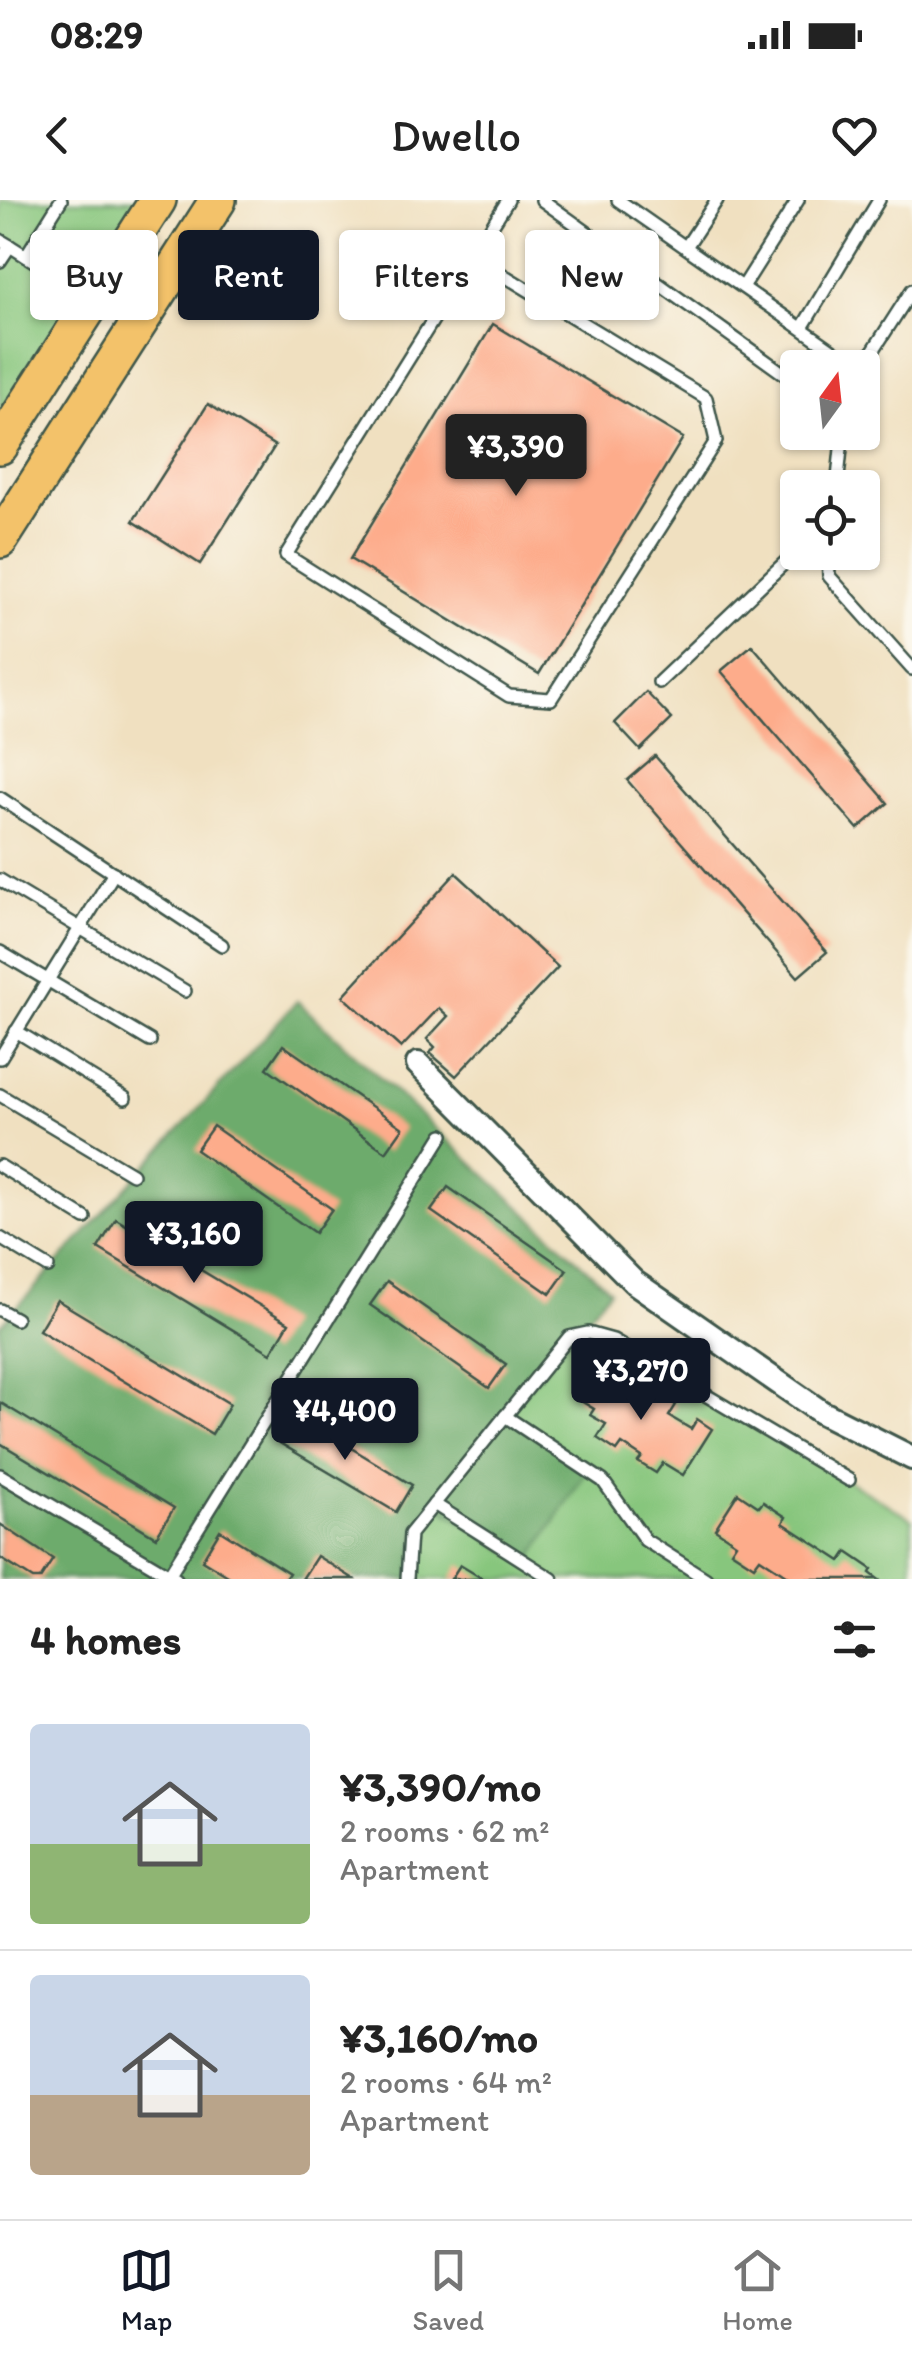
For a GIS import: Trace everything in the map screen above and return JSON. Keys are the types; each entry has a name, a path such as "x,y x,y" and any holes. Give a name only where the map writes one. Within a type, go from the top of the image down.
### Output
{"main road":[{"path":"139,230 158,200"},
{"path":"0,540 218,200"},
{"path":"0,446 16,410 79,320"}],"street":[{"path":"418,1064 634,1282 822,1412 912,1458"}],"lane":[{"path":"26,256 61,200"},
{"path":"489,230 508,200"},
{"path":"542,200 780,371"},
{"path":"618,200 633,204 686,247 834,350"},
{"path":"686,247 717,200"},
{"path":"743,287 798,200"},
{"path":"802,328 879,200"},
{"path":"0,262 5,243 30,259"},
{"path":"472,256 706,398 716,441 552,699 509,696 286,555 472,256"},
{"path":"872,350 912,290"},
{"path":"659,682 780,567"},
{"path":"829,570 829,576 912,669"},
{"path":"0,798 222,945"},
{"path":"0,1058 114,873"},
{"path":"0,880 186,991"},
{"path":"0,952 150,1042"},
{"path":"16,1030 125,1098"},
{"path":"0,1094 132,1174"},
{"path":"0,1475 172,1577 443,1135"},
{"path":"0,1166 85,1218"},
{"path":"0,1238 48,1266"},
{"path":"0,1310 16,1319"},
{"path":"407,1579 410,1534 568,1337 588,1333 613,1340 849,1480"},
{"path":"505,1416 603,1481 645,1540 706,1579"},
{"path":"434,1504 552,1579"}],"green space":[{"path":"0,200 158,200 139,230 30,230 30,320 81,320 0,446 0,261 10,246 0,240"},
{"path":"297,1001 610,1290 505,1416 587,1470 528,1564 434,1504 417,1525 410,1579 0,1579 0,1326"},
{"path":"569,1337 613,1340 912,1519 912,1579 407,1579 410,1534"}],"building":[{"path":"493,324 683,438 539,674 350,559"},
{"path":"208,404 275,446 200,564 133,521"},
{"path":"752,645 888,803 858,829 721,671"},
{"path":"646,692 672,719 640,750 615,723"},
{"path":"655,756 827,952 798,977 627,780"},
{"path":"456,873 558,967 456,1076 430,1053 435,1047 427,1039 448,1016 439,1008 401,1048 343,996"},
{"path":"283,1045 403,1128 386,1152 267,1068"},
{"path":"213,1126 332,1209 315,1233 196,1150"},
{"path":"448,1187 567,1270 550,1294 431,1211"},
{"path":"116,1219 289,1323 271,1353 98,1248"},
{"path":"387,1281 506,1364 489,1388 370,1305"},
{"path":"57,1300 230,1404 212,1434 39,1330"},
{"path":"599,1362 619,1374 614,1380 645,1399 651,1389 676,1405 669,1416 691,1429 697,1419 712,1429 683,1475 663,1463 656,1473 638,1462 642,1457 622,1444 617,1451 597,1438 606,1424 590,1415 594,1409 576,1398"},
{"path":"1,1403 174,1508 156,1537 0,1443"},
{"path":"295,1414 412,1485 396,1512 278,1442"},
{"path":"738,1493 759,1507 763,1502 786,1517 783,1523 841,1561 847,1552 872,1569 870,1573 878,1579 792,1579 760,1558 754,1566 731,1551 736,1543 715,1529"},
{"path":"0,1524 53,1559 40,1579 33,1579 0,1558"},
{"path":"220,1530 289,1573 285,1579 233,1579 202,1560"},
{"path":"317,1556 354,1579 302,1579"},
{"path":"460,1565 483,1579 451,1579"}]}
